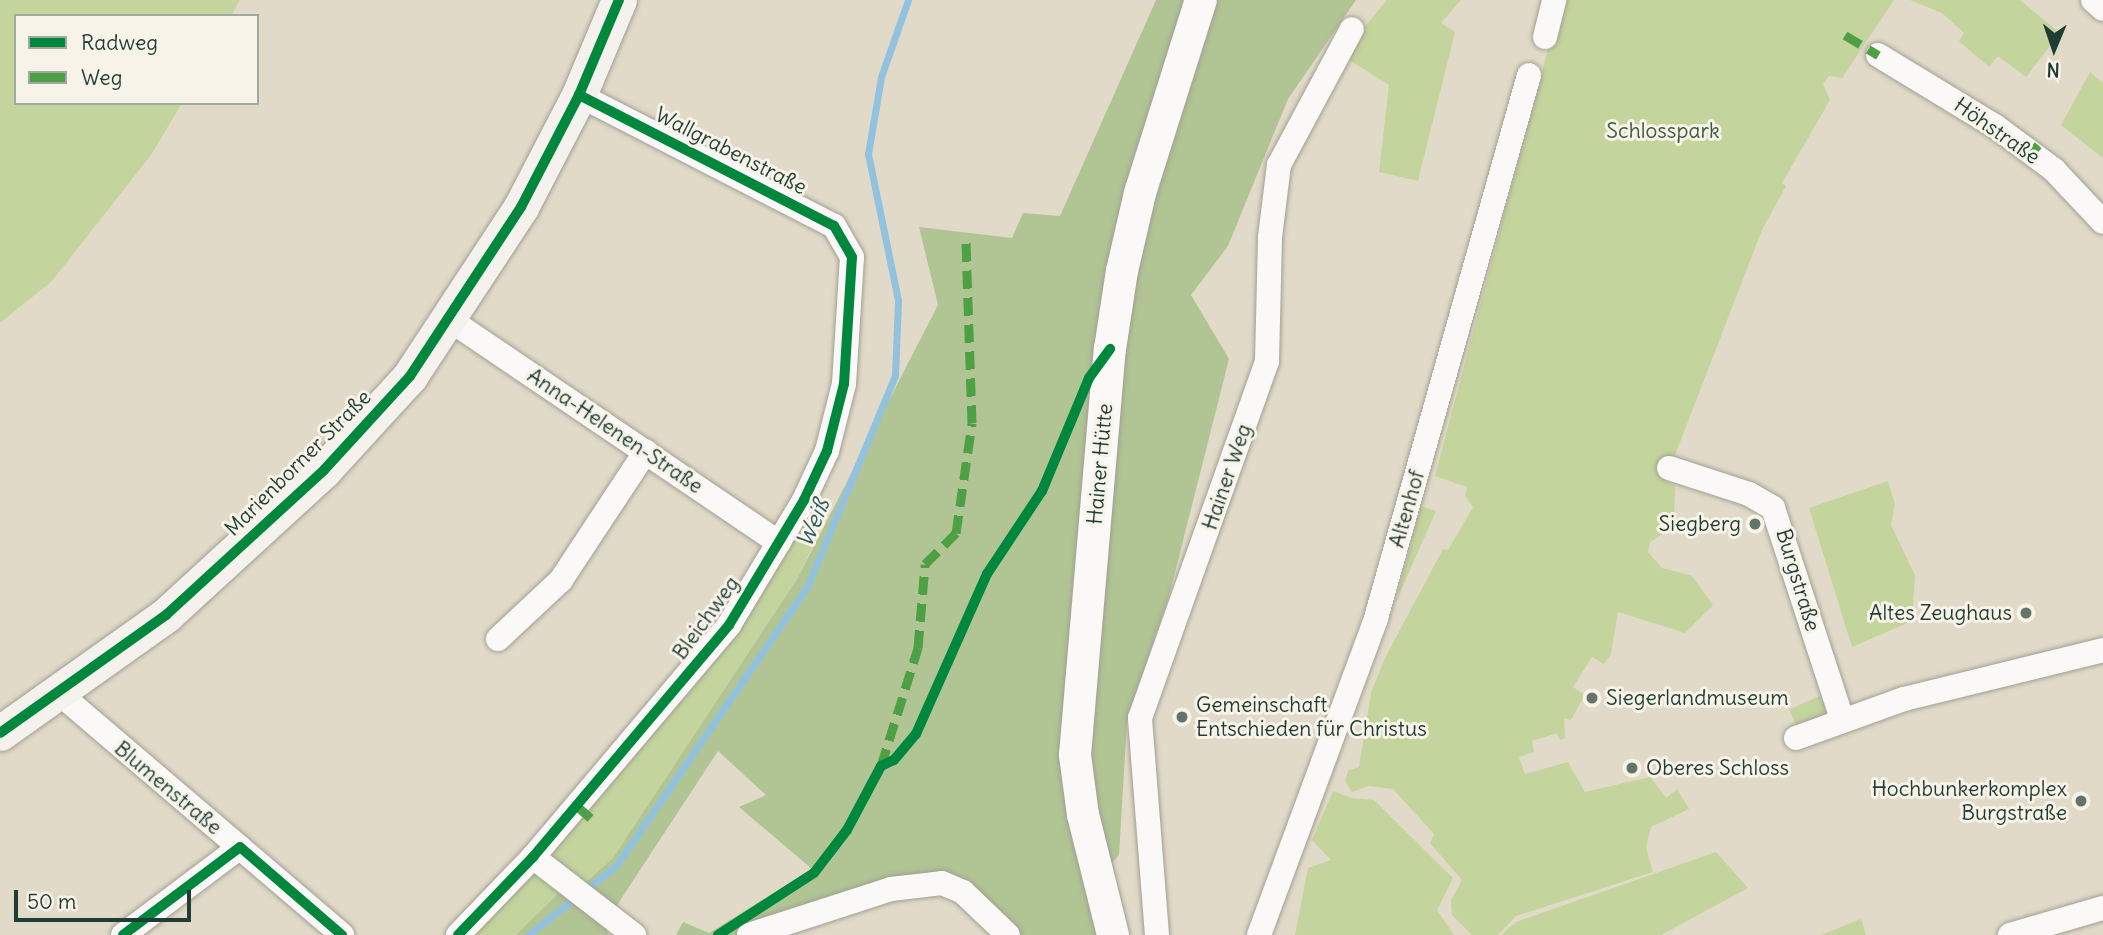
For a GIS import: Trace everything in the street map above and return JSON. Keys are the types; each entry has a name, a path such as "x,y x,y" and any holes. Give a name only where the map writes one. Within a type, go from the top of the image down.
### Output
{"main road":[{"name":"Marienborner Straße","path":"0,733 60,694 166,615 324,470 410,376 450,320 521,207 579,95 619,0"}],"street":[{"name":"Hainer Hütte","path":"1113,935 1083,815 1075,755 1109,363 1122,271 1140,193 1201,0"},
{"path":"1545,37 1554,0"},
{"path":"2093,0 2103,9"},
{"name":"Hainer Weg","path":"1157,935 1139,718 1267,361 1270,237 1279,165 1352,29"},
{"name":"Höhstraße","path":"1878,55 1995,126 2054,170 2103,222"},
{"name":"Altenhof","path":"1259,935 1376,618 1529,75"},
{"name":"Wallgrabenstraße","path":"579,95 834,226 852,257"},
{"name":"Bleichweg","path":"458,935 533,857 729,625 804,500 838,419 844,384 852,257"},
{"name":"Anna-Helenen-Straße","path":"450,320 779,543"},
{"path":"498,639 561,580 646,452"},
{"name":"Burgstraße","path":"1670,468 1749,494 1773,508 1842,719"},
{"path":"1796,738 1842,719 2103,650"},
{"name":"Blumenstraße","path":"60,694 342,935"},
{"path":"123,935 240,847"},
{"path":"533,857 624,928"},
{"path":"749,935 891,889 942,883 963,892 1009,935"},
{"path":"2010,935 2103,908"}],"green space":[{"path":"0,0 240,0 232,14 14,14 14,105 181,105 151,155 52,281 0,323"},
{"path":"1156,0 1356,0 1288,99 1228,246 1191,295 1229,359 1169,596 1127,722 1119,855 1088,889 1099,935 997,935 944,882 786,935 676,935 683,922 709,933 812,869 739,807 766,795 718,751 604,925 609,935 516,935 560,892 582,885 613,858 797,579 938,305 919,227 1012,238 1023,213 1060,216"},
{"path":"1387,0 1461,0 1441,23 1455,32 1418,181 1379,172 1389,85 1341,55"},
{"name":"Schlosspark","path":"1561,0 1894,0 1842,78 1829,76 1823,84 1830,100 1782,183 1786,186 1762,230 1665,481 1675,486 1674,516 1668,516 1667,531 1650,542 1648,552 1662,568 1692,576 1713,605 1685,633 1618,612 1611,654 1604,664 1592,657 1573,687 1585,695 1571,720 1564,718 1565,738 1560,740 1557,733 1532,741 1534,752 1519,757 1525,774 1568,762 1585,792 1650,777 1666,798 1677,789 1689,809 1651,827 1646,848 1653,872 1516,916 1498,935 1472,935 1452,915 1451,900 1462,880 1430,843 1434,834 1393,789 1369,786 1352,792 1345,781 1348,771 1359,767 1371,693 1385,658 1443,549 1448,550 1473,507 1465,496 1467,487 1435,476"},
{"path":"1910,0 2020,0 2060,33 2026,77 1998,56 1989,67 1959,41 1964,33 1942,13"},
{"path":"2090,72 2103,83 2103,158 2061,125"},
{"path":"1888,481 1895,504 1891,525 1915,575 1912,621 1852,647 1809,508"},
{"path":"1421,506 1436,511 1395,604"},
{"path":"801,525 818,535 797,579 613,858 581,885 554,860 555,847 698,681"},
{"path":"1824,694 1832,712 1797,728 1789,709"},
{"path":"1333,791 1352,798 1374,800 1453,878 1437,910 1454,935 1295,935 1308,868 1331,860 1312,840"},
{"path":"1716,852 1748,888 1661,935 1501,935 1516,922"},
{"path":"529,874 539,876 560,892 537,918 516,935 471,935"},
{"path":"1861,919 1866,935 1821,935"}],"waterway":[{"name":"Weiß","path":"528,935 616,866 807,587 895,376 898,300 868,154 881,77 908,0"}],"marked path":[{"path":"1845,35 1878,55"},
{"path":"2031,153 2038,145"},
{"path":"881,766 918,648 925,564 956,533 972,423 966,238"},
{"path":"577,806 592,819"}],"cycle path":[{"path":"0,733 166,615 324,470 410,376 521,207 579,95 619,0"},
{"path":"458,935 533,857 729,625 804,500 827,451 844,384 852,257 834,226 579,95"},
{"path":"718,935 814,873 847,830 881,766 894,760 916,734 987,574 1042,491 1089,378 1110,349"},
{"path":"123,935 240,847 342,935"}],"place":[{"name":"Siegberg","path":"1755,524"},
{"name":"Altes Zeughaus","path":"2026,613"},
{"name":"Siegerlandmuseum","path":"1592,698"},
{"name":"Gemeinschaft Entschieden für Christus","path":"1182,717"},
{"name":"Oberes Schloss","path":"1632,768"},
{"name":"Hochbunkerkomplex Burgstraße","path":"2081,801"}]}
